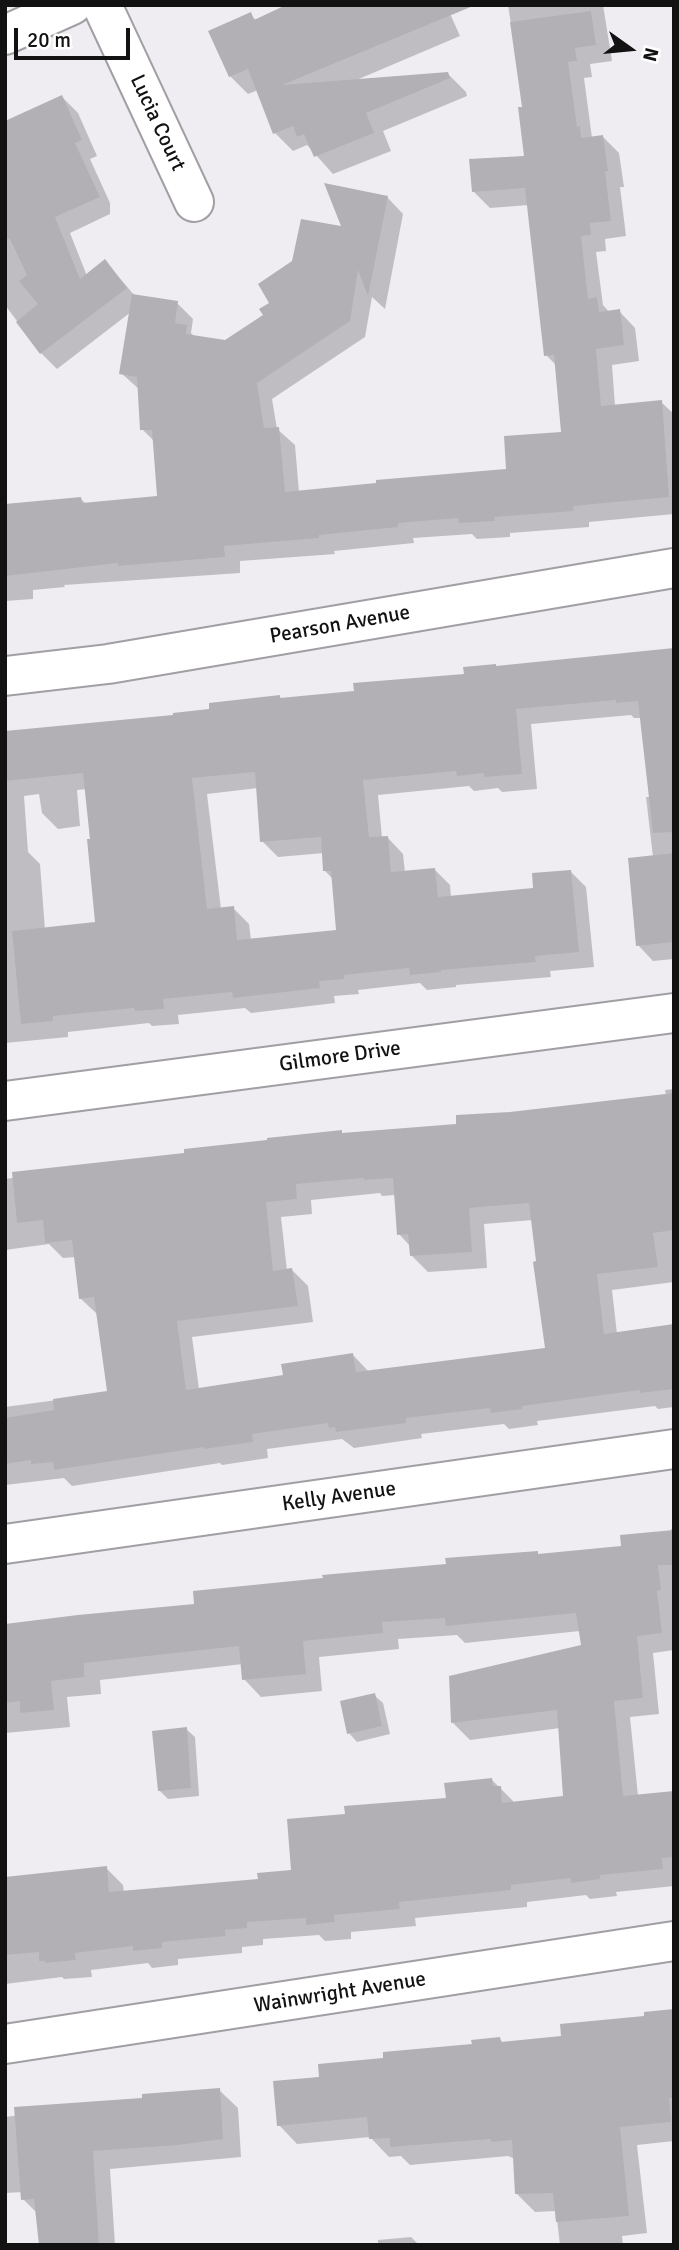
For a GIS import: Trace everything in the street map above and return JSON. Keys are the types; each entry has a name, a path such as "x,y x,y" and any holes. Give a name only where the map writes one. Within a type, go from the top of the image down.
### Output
{"street":[{"path":"5,35 72,5"},
{"name":"Lucia Court","path":"102,5 194,202"},
{"name":"Pearson Avenue","path":"5,676 108,664 674,568"},
{"name":"Gilmore Drive","path":"5,1101 674,1013"},
{"name":"Kelly Avenue","path":"5,1544 674,1449"},
{"name":"Wainwright Avenue","path":"5,2044 674,1941"}],"building":[{"path":"286,5 473,6 282,85 448,72 450,78 366,113 374,133 314,157 304,134 297,137 293,126 273,134 248,69 229,77 208,31 251,12 254,20"},
{"path":"591,11 596,45 575,48 577,61 568,62 581,138 603,135 611,221 590,223 591,235 581,236 588,299 597,297 599,312 620,309 624,345 596,349 601,406 662,400 669,497 573,506 574,511 494,517 495,521 459,523 458,518 398,523 398,527 319,535 319,538 224,546 225,557 118,566 118,563 5,576 5,504 81,497 82,503 157,496 152,430 140,430 137,377 119,374 132,294 178,301 175,323 187,325 186,334 225,340 263,315 259,309 269,303 258,284 292,261 301,219 341,226 324,183 388,196 368,296 358,270 350,321 257,383 264,428 279,427 285,492 376,483 376,480 506,469 504,436 561,432 554,355 544,356 525,188 472,192 469,159 524,156 518,107 522,107 510,22"},
{"path":"62,95 82,140 75,143 100,197 55,217 80,279 105,259 127,288 40,354 16,322 38,304 19,281 27,275 10,239 5,239 5,121"},
{"path":"674,648 674,832 653,833 638,701 616,703 616,700 516,709 522,774 484,777 484,773 457,776 456,771 363,780 369,837 388,836 391,872 435,868 438,897 533,888 532,873 571,870 579,952 535,956 536,962 441,972 410,975 409,968 344,975 344,979 319,981 320,988 233,998 232,992 163,999 164,1009 135,1011 134,1008 53,1016 53,1021 21,1024 12,931 95,922 83,773 5,781 5,731 173,715 209,709 209,703 280,695 280,698 354,691 353,683 464,674 463,667","holes":["255,772 260,842 321,837 323,871 331,871 336,930 237,940 234,906 207,909 192,778"]},
{"path":"674,853 674,942 636,946 628,858"},
{"path":"674,1093 674,1230 653,1233 658,1267 597,1274 604,1334 674,1324 674,1389 640,1393 640,1390 522,1406 522,1409 491,1413 490,1408 406,1418 406,1423 336,1432 335,1427 329,1428 328,1423 252,1434 253,1442 54,1470 53,1462 31,1464 31,1460 5,1464 5,1418 54,1410 53,1399 107,1391 94,1297 79,1299 72,1240 45,1243 43,1220 17,1223 12,1172 184,1153 184,1149 267,1138 342,1130 342,1133 456,1124 456,1115 510,1112","holes":["393,1178 397,1235 408,1234 410,1256 472,1252 469,1208 529,1203 536,1261 533,1262 545,1348 356,1372 353,1353 281,1364 283,1375 186,1390 177,1321 298,1306 292,1268 273,1271 266,1202 297,1199 296,1184"]},
{"path":"674,1530 674,1565 658,1565 661,1590 657,1591 662,1633 637,1636 643,1698 614,1701 623,1796 674,1791 674,1857 662,1858 663,1869 600,1875 600,1879 571,1883 571,1878 511,1885 511,1890 399,1902 400,1909 334,1915 335,1922 306,1925 306,1918 247,1922 247,1928 225,1930 226,1936 162,1942 162,1948 133,1951 133,1946 75,1953 76,1960 45,1963 39,1961 39,1952 5,1955 5,1877 107,1866 109,1892 258,1879 257,1873 291,1870 287,1819 345,1814 344,1806 446,1798 444,1783 492,1778 493,1786 501,1786 502,1803 563,1796 557,1710 451,1723 449,1676 581,1645 576,1613 446,1626 445,1618 382,1622 383,1633 303,1641 306,1674 242,1680 239,1646 84,1663 84,1677 51,1681 54,1710 20,1713 20,1701 5,1703 5,1624 194,1604 193,1591 323,1578 322,1575 446,1564 445,1558 538,1551 538,1554 621,1546 620,1535"},
{"path":"375,1693 382,1726 347,1734 340,1701"},
{"path":"187,1727 191,1788 158,1791 152,1731"},
{"path":"674,2009 674,2098 669,2098 671,2122 620,2127 629,2216 556,2222 553,2193 515,2194 512,2140 491,2142 491,2139 390,2147 390,2138 369,2139 367,2117 277,2126 273,2081 319,2077 318,2064 383,2058 383,2052 472,2044 471,2040 500,2037 501,2042 561,2036 560,2024 644,2016 644,2012"},
{"path":"220,2088 223,2139 93,2151 99,2245 39,2245 34,2199 21,2200 14,2107 142,2098 142,2094"}]}
